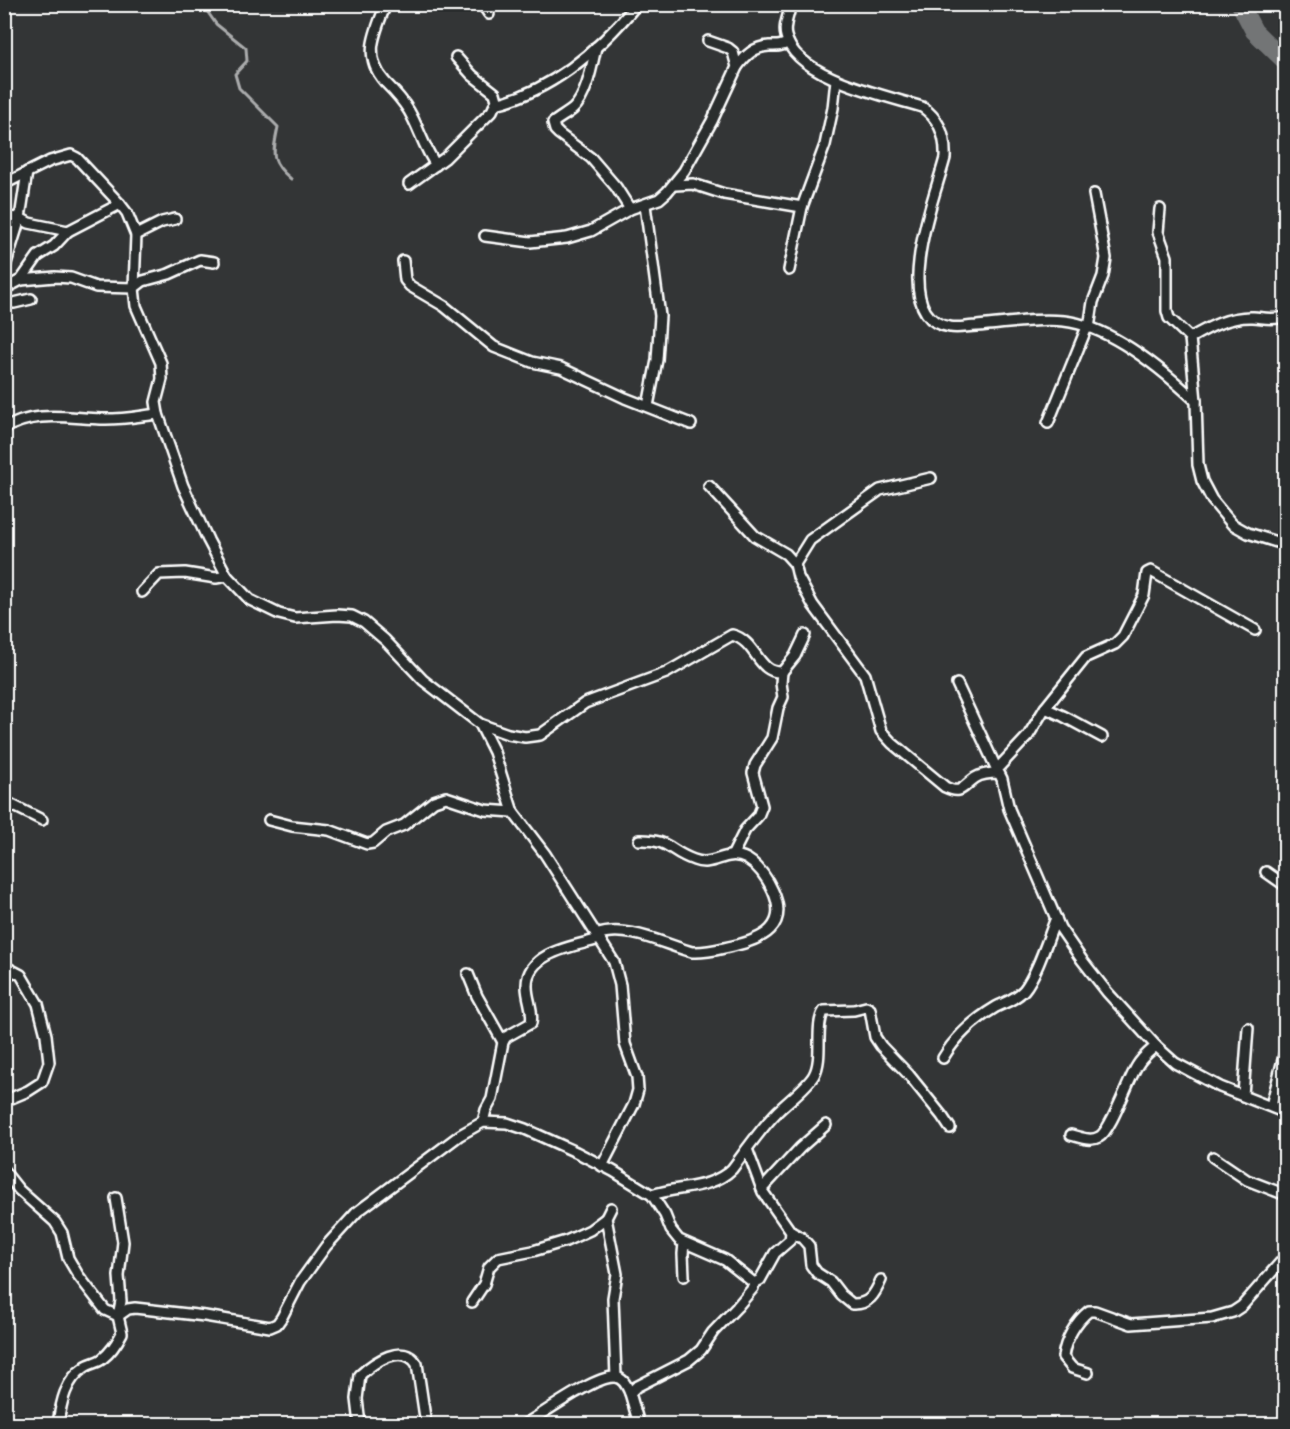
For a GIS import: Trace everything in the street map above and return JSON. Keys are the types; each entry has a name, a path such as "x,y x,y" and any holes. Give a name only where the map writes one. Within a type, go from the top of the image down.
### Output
{"street":[{"path":"386,4 375,30 371,48 374,65 384,80 400,96 436,165"},
{"path":"482,4 489,14"},
{"path":"495,104 524,96 574,66 596,47 637,4"},
{"path":"791,4 785,28 788,42 804,62 836,80 922,107 930,113 942,130 945,158 920,249 917,286 925,309 937,324 951,328 1064,321 1088,327 1128,348 1165,373 1196,401"},
{"path":"708,42 728,48 733,52 737,67"},
{"path":"485,236 530,242 559,240 591,231 630,208 659,199 675,184 712,122 737,67 754,49 779,46 788,42"},
{"path":"596,47 592,69 580,98 573,109 553,123 559,134 591,158 616,187 630,208"},
{"path":"409,184 436,165 457,146 492,111 495,104 495,93 472,75 456,57"},
{"path":"789,270 802,207 825,145 836,80"},
{"path":"4,184 50,161 71,155 77,158 120,204 131,222 136,235 134,288 139,315 161,363 162,379 156,402 158,414 183,486 227,576 250,600 279,614 295,618 352,616 364,622 385,640 423,680 480,724 508,734 525,737 540,735 585,703 666,674 732,635 748,643 767,669 774,673 782,672"},
{"path":"4,270 20,218 27,172"},
{"path":"675,184 693,184 724,194 802,207"},
{"path":"1048,423 1088,327 1093,302 1106,268 1094,194"},
{"path":"8,287 21,280 38,256 54,246 68,231 120,204"},
{"path":"645,205 660,316 657,360 648,405"},
{"path":"1160,209 1158,232 1167,257 1167,311 1169,318 1190,338 1196,401 1198,465 1202,481 1212,500 1232,524 1248,533 1286,545"},
{"path":"4,217 20,218 29,224 68,231"},
{"path":"136,235 162,222 175,219"},
{"path":"21,280 71,278 96,287 134,288 143,281 170,274 200,260 214,261"},
{"path":"404,261 405,280 410,286 444,306 494,347 532,362 561,368 625,398 648,405 691,424"},
{"path":"8,287 12,276 30,269"},
{"path":"4,302 14,303 31,299"},
{"path":"1190,338 1216,323 1251,317 1267,320 1286,317"},
{"path":"4,429 15,422 57,415 102,419 158,414"},
{"path":"795,564 810,540 880,490 931,478"},
{"path":"709,486 755,536 786,554 795,564 798,577 813,605 865,675 881,731 945,787 954,791 960,790 975,777 998,771 1028,736 1045,708 1086,657 1115,644 1123,636 1143,595 1147,573 1151,570 1255,630"},
{"path":"142,592 159,574 184,573 216,578 227,576"},
{"path":"733,854 745,830 758,816 762,806 753,773 755,765 772,738 778,708 783,697 782,672 795,656 805,635"},
{"path":"957,684 1002,779 1009,809 1060,928 1082,960 1107,992 1156,1046 1175,1063 1196,1075 1286,1113"},
{"path":"1045,708 1102,737"},
{"path":"480,724 494,752 513,813 545,854 614,962 620,985 625,1044 637,1077 638,1090 634,1104 602,1166"},
{"path":"269,820 292,826 329,830 367,844 373,843 386,832 404,825 434,801 446,797 484,810 513,813"},
{"path":"4,801 42,820"},
{"path":"483,1122 492,1099 503,1042 506,1037 531,1023 533,1015 527,985 532,969 543,957 598,937 605,932 625,933 701,952 743,944 767,934 777,919 778,909 772,888 758,867 749,861 733,854 700,862 681,854 663,842 654,839 639,840"},
{"path":"1266,872 1286,886"},
{"path":"943,1058 960,1034 990,1011 1015,998 1024,989 1040,959 1056,918"},
{"path":"4,966 21,975 38,1004 46,1035 49,1062 42,1082 4,1101"},
{"path":"468,974 477,996 503,1042"},
{"path":"652,1195 666,1190 697,1187 726,1174 780,1108 808,1084 814,1074 819,1055 820,1019 824,1011 828,1010 854,1010 866,1007 870,1009 875,1037 881,1046 909,1075 950,1128"},
{"path":"1243,1095 1248,1028"},
{"path":"1071,1135 1089,1139 1100,1137 1108,1128 1136,1066 1156,1046"},
{"path":"1271,1106 1286,1048"},
{"path":"118,1316 128,1309 135,1308 205,1316 270,1327 277,1324 300,1282 326,1246 357,1212 452,1141 483,1122 507,1123 559,1143 652,1195 670,1230 684,1243 724,1260 754,1283"},
{"path":"762,1189 800,1148 826,1125"},
{"path":"747,1149 762,1189 791,1232 802,1238 809,1246 812,1264 817,1273 831,1282 852,1304 865,1303 870,1299 881,1280"},
{"path":"1213,1157 1247,1180 1286,1195"},
{"path":"4,1171 19,1190 56,1222 62,1233 68,1258 78,1275 105,1310 118,1316"},
{"path":"58,1425 61,1405 70,1381 87,1365 100,1360 115,1346 122,1333 118,1316 121,1301 119,1276 123,1242 116,1198"},
{"path":"472,1302 484,1284 489,1267 498,1258 566,1241 590,1230 606,1218 611,1208"},
{"path":"606,1218 617,1274 614,1298 616,1377"},
{"path":"630,1394 636,1387 689,1360 701,1350 713,1332 753,1288 754,1283 760,1280 775,1253 790,1240 791,1232"},
{"path":"684,1243 684,1276"},
{"path":"1088,1373 1072,1368 1063,1357 1076,1324 1089,1311 1131,1324 1212,1318 1233,1312 1242,1306 1286,1256"},
{"path":"360,1425 357,1399 360,1375 375,1361 392,1355 406,1354 414,1358 417,1364 423,1392 426,1425"},
{"path":"525,1425 584,1389 603,1379 616,1377 622,1380 630,1394 639,1425"}],"waterway":[{"path":"202,4 216,24 246,48 247,61 235,74 239,88 278,127 274,156 279,167 291,179"},
{"path":"1240,4 1254,31 1286,62"}]}
